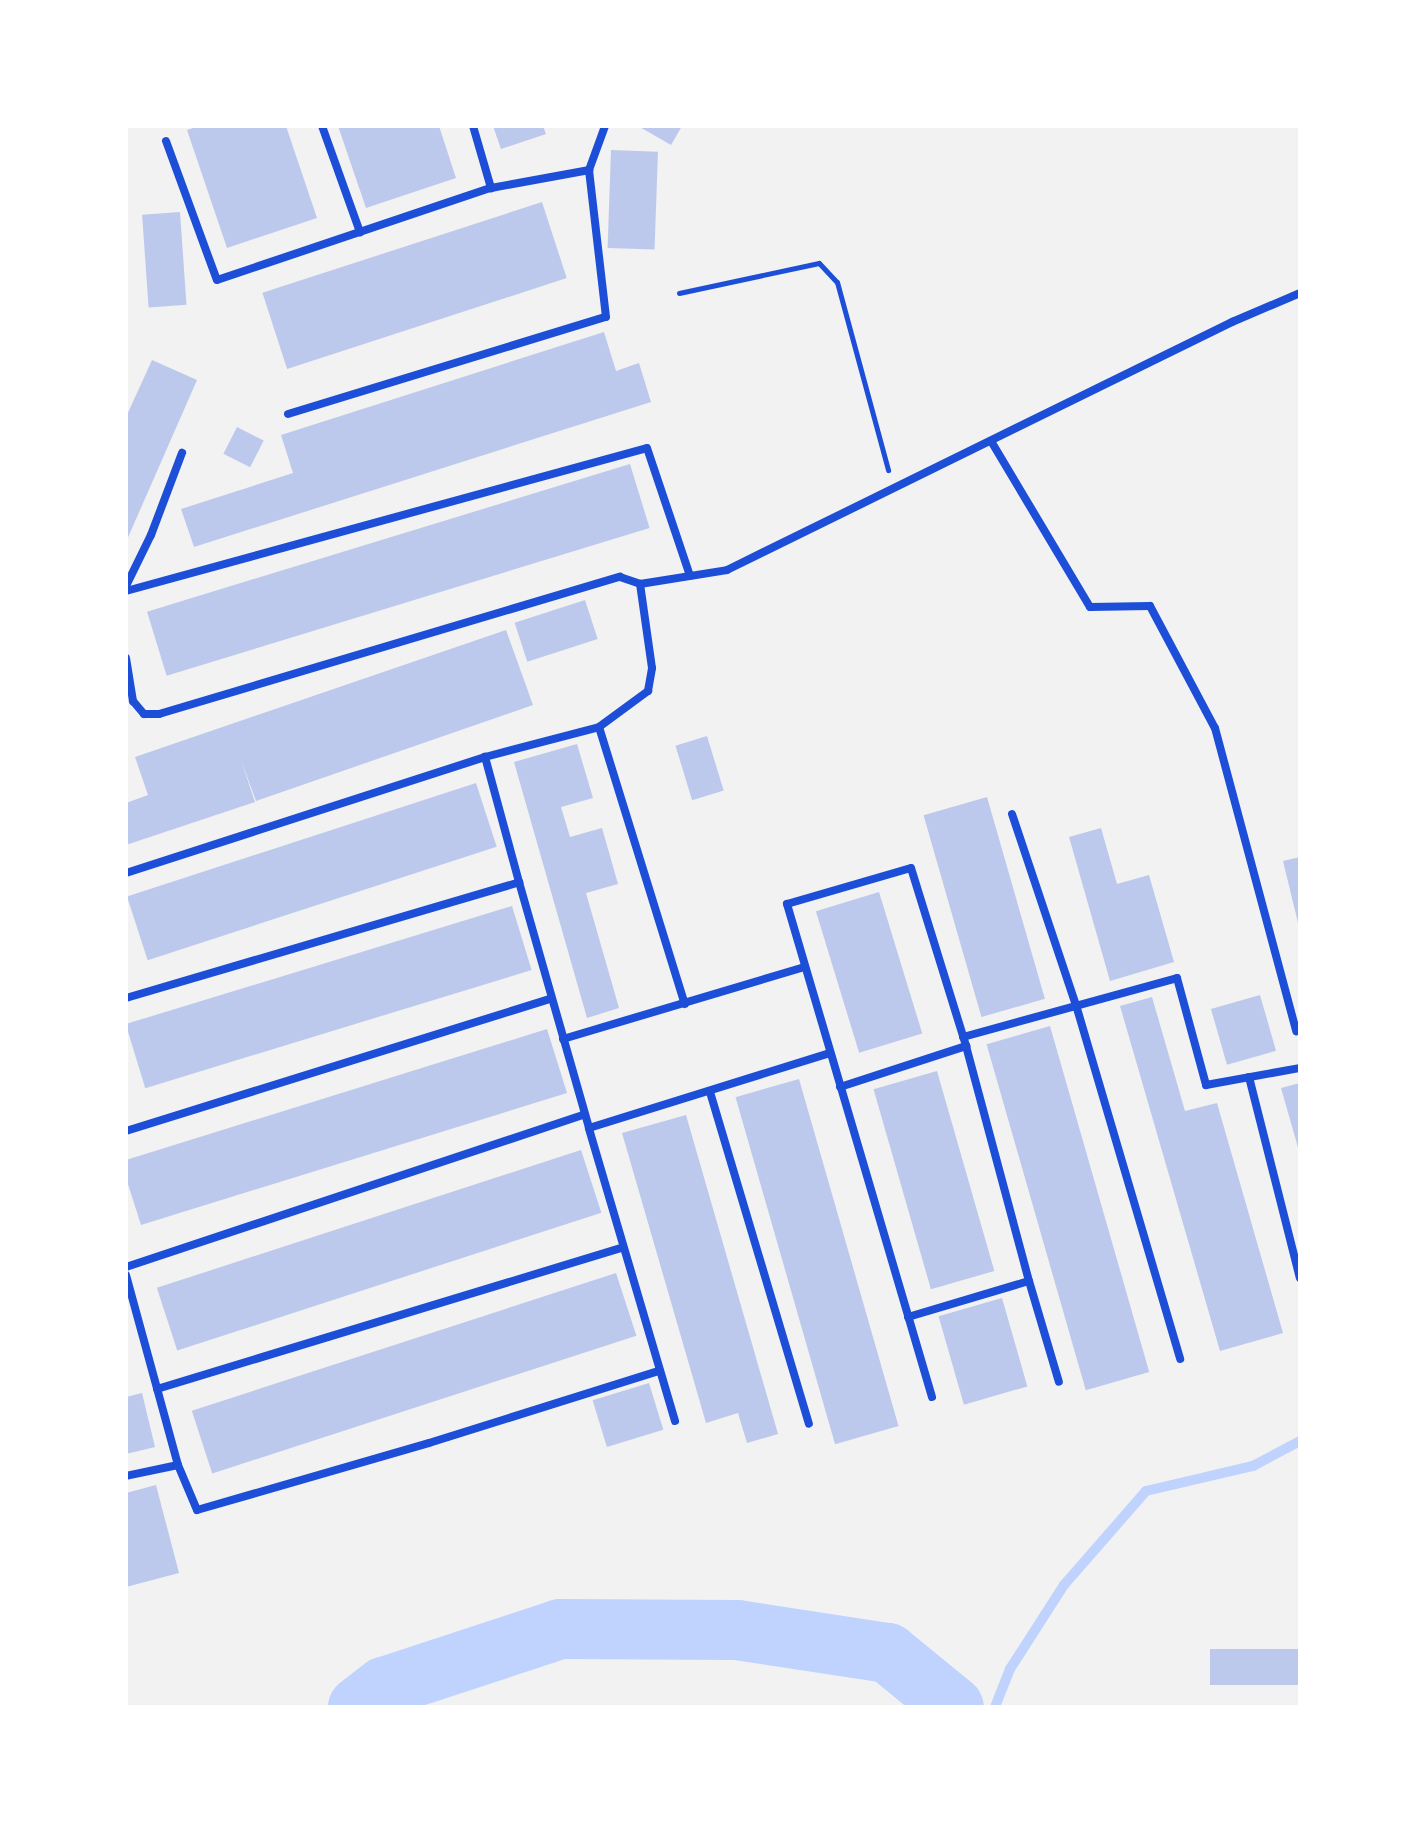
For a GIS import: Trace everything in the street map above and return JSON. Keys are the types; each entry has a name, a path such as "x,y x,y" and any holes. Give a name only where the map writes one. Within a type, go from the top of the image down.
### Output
{"street":[{"path":"322,126 360,232"},
{"path":"473,126 491,188"},
{"path":"288,414 606,317 589,170 605,126"},
{"path":"166,141 217,280 491,188 589,170"},
{"path":"126,658 133,701 144,714 159,714 620,577 640,584 727,570 1232,322 1300,293"},
{"path":"991,441 1090,607 1150,606 1215,728 1296,1031"},
{"path":"126,589 647,448 690,576"},
{"path":"126,589 151,535 182,453"},
{"path":"126,873 485,757 599,727 648,691 652,668 640,584"},
{"path":"599,727 685,1004"},
{"path":"485,757 584,1115 675,1421"},
{"path":"1012,814 1076,1005 1180,1359"},
{"path":"932,1397 787,904 911,868 964,1042 1059,1382"},
{"path":"126,998 519,882"},
{"path":"563,1039 805,967"},
{"path":"840,1087 1076,1005 1177,978 1206,1085 1300,1068"},
{"path":"126,1131 551,999"},
{"path":"589,1128 830,1053"},
{"path":"1249,1077 1300,1278"},
{"path":"710,1092 809,1424"},
{"path":"126,1267 584,1115"},
{"path":"157,1389 623,1247"},
{"path":"126,1275 178,1465 197,1510 429,1443 659,1371"},
{"path":"908,1317 1029,1281"},
{"path":"126,1476 178,1465"}],"path":[{"path":"679,293 819,263 837,282 894,490"}],"building":[{"path":"199,126 286,126 317,218 227,248 187,130"},
{"path":"338,126 439,126 456,178 366,208"},
{"path":"493,126 543,126 546,134 501,149"},
{"path":"638,126 682,126 671,145"},
{"path":"611,150 658,152 655,250 608,248"},
{"path":"542,202 567,278 287,369 262,293"},
{"path":"180,212 186,305 149,307 142,215"},
{"path":"604,332 616,371 639,363 651,402 194,547 181,509 293,473 281,435"},
{"path":"152,360 197,380 126,542 126,417"},
{"path":"237,427 264,441 250,467 223,454"},
{"path":"630,464 650,528 167,676 147,612"},
{"path":"585,600 598,639 527,662 515,623"},
{"path":"506,630 533,705 256,801 241,760 255,802 126,845 126,803 148,795 135,757"},
{"path":"707,736 724,791 692,800 675,746"},
{"path":"577,744 593,798 561,807 570,837 602,828 618,884 586,893 619,1008 587,1018 514,762"},
{"path":"476,783 497,847 148,960 127,896"},
{"path":"987,797 1045,999 981,1017 924,815"},
{"path":"1101,828 1117,884 1149,875 1174,962 1110,981 1069,837"},
{"path":"1300,857 1300,927 1299,927 1283,861"},
{"path":"879,892 922,1034 859,1053 816,911"},
{"path":"512,906 532,970 145,1088 126,1024"},
{"path":"1260,995 1276,1051 1227,1065 1211,1009"},
{"path":"1152,997 1185,1111 1217,1103 1283,1333 1220,1351 1120,1006"},
{"path":"1050,1026 1149,1372 1086,1390 987,1044"},
{"path":"547,1029 567,1093 141,1225 126,1178 126,1160"},
{"path":"937,1071 994,1271 931,1289 874,1089"},
{"path":"799,1079 899,1426 835,1444 736,1097"},
{"path":"1300,1083 1300,1151 1299,1151 1281,1088"},
{"path":"686,1115 778,1434 747,1443 738,1413 706,1423 622,1133"},
{"path":"581,1150 601,1213 177,1351 157,1288"},
{"path":"616,1273 636,1336 212,1474 192,1411"},
{"path":"1002,1298 1027,1386 964,1405 939,1316"},
{"path":"649,1383 663,1430 607,1447 593,1400"},
{"path":"142,1393 155,1447 126,1454 126,1397"},
{"path":"156,1485 179,1573 126,1587 126,1493"},
{"path":"1210,1649 1300,1649 1300,1685 1210,1685"}],"waterway":[{"path":"995,1707 1010,1669 1064,1585 1146,1491 1253,1466 1300,1441"},
{"path":"358,1707 384,1687 560,1629 737,1630 888,1653 954,1707"}]}
